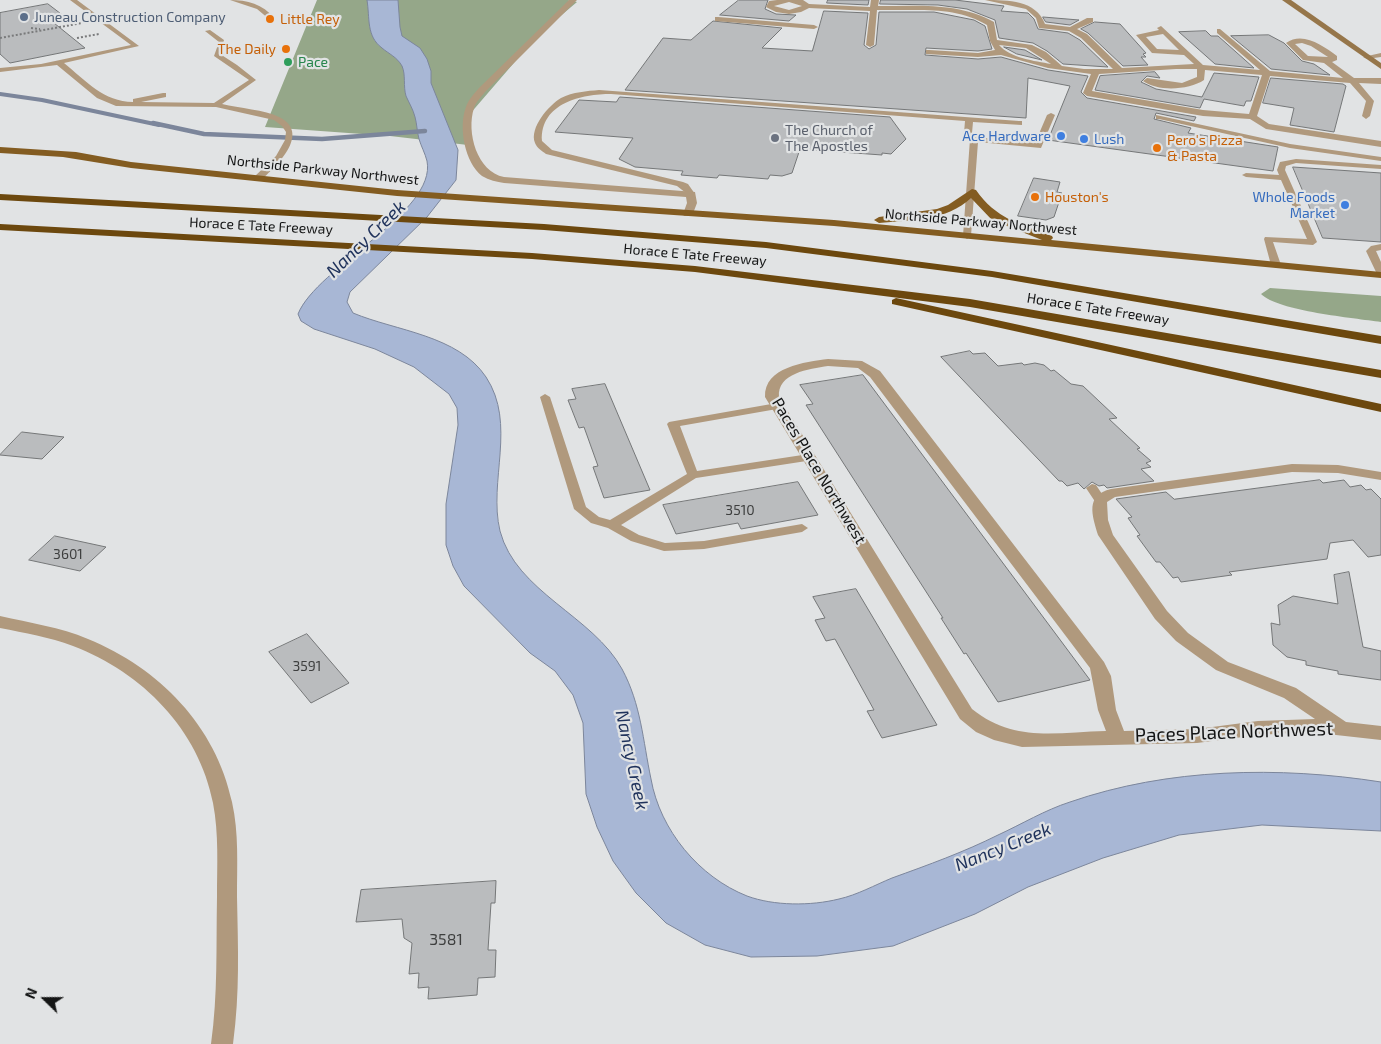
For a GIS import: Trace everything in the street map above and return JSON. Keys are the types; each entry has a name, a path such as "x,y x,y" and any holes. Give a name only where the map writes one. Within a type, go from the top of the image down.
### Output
{"highway":[{"name":"Horace E Tate Freeway","path":"0,197 471,223 691,238 883,259 992,274 1381,340"},
{"name":"Horace E Tate Freeway","path":"0,227 451,252 695,269 846,286 1100,324 1381,374"},
{"path":"846,286 940,313 1381,408"}],"main road":[{"path":"1286,0 1381,67"},
{"name":"Northside Parkway Northwest","path":"0,150 142,158 466,190 578,204 688,214 853,225 1381,274"},
{"name":"Northside Parkway Northwest","path":"66,155 131,165 397,193 578,204"},
{"path":"853,225 934,214 955,206 965,200 972,192 982,208 993,217 1066,245"}],"street":[{"path":"573,0 482,90 471,104 468,120 473,157 483,172 505,180 691,194 692,203 688,214"},
{"path":"807,10 802,2 789,0 770,5 779,10 807,10 873,6 959,11 981,16 991,24 991,38 1002,52"},
{"path":"989,0 1016,3 1031,8 1041,18 1042,26 1072,29 1084,36 1120,71"},
{"path":"870,45 873,6"},
{"path":"718,19 814,31 816,18"},
{"path":"1072,29 1090,20"},
{"path":"1147,81 1180,86 1194,83 1201,78 1201,67 1163,30 1140,35 1155,51 1186,53"},
{"path":"1220,31 1267,72"},
{"path":"994,42 1031,46 1049,56 1058,66"},
{"path":"1326,61 1334,58 1316,45 1304,42 1290,43 1306,58 1326,61 1353,81 1370,101 1366,116"},
{"path":"929,52 978,55 1002,52 1058,66 1096,72 1201,67 1267,72 1316,80 1381,81"},
{"path":"1366,56 1381,55"},
{"path":"1096,72 1086,93 1203,113 1252,117 1266,126 1381,144"},
{"path":"1252,117 1267,72"},
{"name":"Paces Place Northwest","path":"1117,736 1107,710 1102,676 1098,666 875,374 862,366 843,362 792,370 780,377 772,386 772,397 777,406 966,714 991,731 1022,740 1050,741 1117,736 1197,736 1258,728 1309,725 1381,733"},
{"path":"1340,727 1290,693 1222,666 1182,637 1162,614 1106,535 1100,520 1096,494 1292,468 1338,469 1381,476"},
{"path":"0,622 52,633 100,650 141,674 176,706 195,731 209,760 220,792 226,834 228,999 222,1044"}],"lane":[{"path":"0,70 58,62 136,46 73,0"},
{"path":"233,0 251,4 266,12 270,18"},
{"path":"208,31 222,41 216,55 235,66 253,80 216,105"},
{"path":"58,62 100,96 119,104 216,105 276,118 287,126 291,136 290,141 279,159 257,179"},
{"path":"691,194 685,186 680,184 555,154 538,144 545,120 564,100 584,94 622,92 969,119 984,127"},
{"path":"119,104 163,95"},
{"path":"936,116 956,121 971,136 1038,146 1051,115"},
{"path":"1160,117 1290,146 1381,159"},
{"path":"967,236 972,192 969,119"},
{"path":"971,136 984,127 1019,123"},
{"path":"1276,265 1268,239 1313,242 1281,170 1283,164 1288,162 1381,167"},
{"path":"1246,175 1285,178"},
{"path":"1381,248 1374,248 1371,251 1381,274"},
{"path":"545,397 580,509 594,520 612,525 635,538 664,547 704,545 802,528"},
{"path":"693,475 673,424 777,406"},
{"path":"612,525 693,475 809,458"}],"path":[{"path":"0,38 85,22"},
{"path":"32,28 46,29"},
{"path":"77,38 104,33"}],"green space":[{"path":"317,0 568,0 577,2 538,35 469,115 468,145 390,136 265,127"},
{"path":"1270,288 1381,296 1381,322 1317,313 1283,305 1261,294"}],"water":[{"name":"Nancy Creek","path":"367,0 398,0 402,36 420,48 427,59 431,71 431,83 458,150 456,180 427,217 350,292 347,302 353,313 443,343 474,363 486,377 495,395 500,414 501,433 497,512 500,531 509,552 522,571 538,587 609,650 622,669 641,723 651,779 663,816 684,850 713,877 729,888 747,896 769,902 805,904 839,899 959,853 1070,802 1146,782 1224,773 1264,772 1303,774 1381,782 1381,831 1262,825 1179,835 1103,858 1028,887 975,914 893,946 817,956 751,957 705,945 666,923 636,893 613,861 597,827 586,794 583,723 573,695 555,671 530,653 464,586 453,566 446,545 446,504 458,425 457,408 449,394 414,367 375,349 314,329 301,321 298,314 309,296 328,277 396,219 414,200 425,180 427,161 419,139 416,120 406,96 403,69 398,60 382,48 373,38"}],"building":[{"path":"739,0 768,0 765,9 776,14 796,15 789,21 720,15"},
{"path":"828,0 869,0 868,5 827,3"},
{"path":"881,0 955,0 1004,6 1001,11 1028,13 1034,19 1038,29 1068,33 1080,40 1108,67 1063,64 1033,43 999,38 995,20 967,9 938,5 880,4"},
{"path":"48,4 69,20 54,23 85,48 10,63 0,54 0,13"},
{"path":"824,11 868,13 864,45 869,49 876,45 879,12 934,12 974,20 985,26 992,49 978,51 926,48 925,55 978,59 1001,57 1048,70 1088,76 1081,92 1087,98 1196,117 1194,121 1156,113 1154,119 1191,128 1188,133 1278,147 1273,171 1048,140 1070,86 1028,78 1026,118 625,90 663,38 691,40 713,21 782,28 762,48 812,51"},
{"path":"1043,17 1079,20 1070,25 1046,22"},
{"path":"1095,22 1120,24 1146,53 1143,54 1146,57 1141,57 1148,65 1123,66 1088,33 1081,29"},
{"path":"1206,31 1211,36 1218,36 1254,68 1215,64 1179,32"},
{"path":"1269,35 1284,43 1302,61 1314,64 1330,75 1271,69 1231,36"},
{"path":"1004,47 1025,50 1042,60 1017,54"},
{"path":"1155,72 1160,78 1147,76 1141,82 1156,89 1202,97 1214,73 1259,77 1251,101 1246,101 1244,106 1204,99 1200,108 1095,90 1100,76"},
{"path":"1271,78 1343,84 1346,86 1334,132 1290,125 1294,108 1263,103"},
{"name":"The Church of The Apostles","path":"620,97 890,117 906,139 891,154 800,149 792,173 782,176 770,175 768,179 719,175 717,178 681,175 683,171 635,167 619,159 633,138 555,132 579,100 616,102"},
{"name":"Whole Foods Market","path":"1293,167 1381,173 1381,242 1323,238"},
{"path":"1034,178 1060,182 1057,192 1062,193 1054,217 1046,220 1018,216"},
{"path":"970,351 973,354 985,353 998,366 1022,363 1024,365 1035,363 1044,365 1051,371 1054,370 1071,384 1083,386 1117,418 1109,419 1151,461 1146,463 1151,467 1141,469 1154,481 1107,488 1104,485 1099,486 1092,482 1084,489 1078,483 1067,486 1062,481 1059,481 941,357"},
{"path":"863,375 1090,680 998,702 966,653 964,654 941,618 943,618 806,405 813,404 800,385"},
{"path":"605,384 650,490 604,498 593,467 598,466 584,427 579,428 568,400 576,399 572,389"},
{"path":"22,432 64,437 42,459 0,455"},
{"path":"1320,480 1323,483 1344,480 1350,487 1361,485 1366,490 1371,489 1381,499 1381,555 1368,557 1353,540 1330,543 1327,559 1229,572 1232,575 1181,582 1178,577 1173,578 1160,562 1156,562 1137,536 1140,535 1128,518 1132,517 1116,499 1166,492 1174,499"},
{"path":"798,482 818,515 741,529 738,523 676,534 663,505"},
{"path":"55,536 106,547 80,571 29,560"},
{"path":"1349,572 1363,647 1381,651 1381,680 1338,674 1338,671 1306,665 1306,661 1287,657 1273,645 1271,623 1280,625 1278,605 1293,596 1338,604 1334,575"},
{"path":"856,589 937,725 882,738 867,711 874,710 835,639 826,641 815,620 825,618 813,597"},
{"path":"307,634 349,683 311,703 269,652"},
{"path":"496,881 495,903 491,903 488,950 496,950 495,977 478,978 477,995 428,999 429,987 418,988 419,973 409,974 412,943 404,938 402,919 356,922 361,890"}],"waterway":[{"path":"0,94 42,100 159,125"},
{"path":"153,123 204,134 322,139 425,131"}],"place":[{"name":"Juneau Construction Company","path":"24,17"},
{"name":"Little Rey","path":"270,19"},
{"name":"The Daily","path":"286,49"},
{"name":"Pace","path":"288,62"},
{"name":"Ace Hardware","path":"1061,136"},
{"name":"The Church of The Apostles","path":"775,138"},
{"name":"Lush","path":"1084,139"},
{"name":"Pero's Pizza & Pasta","path":"1157,148"},
{"name":"Houston's","path":"1035,197"},
{"name":"Whole Foods Market","path":"1345,205"}]}
